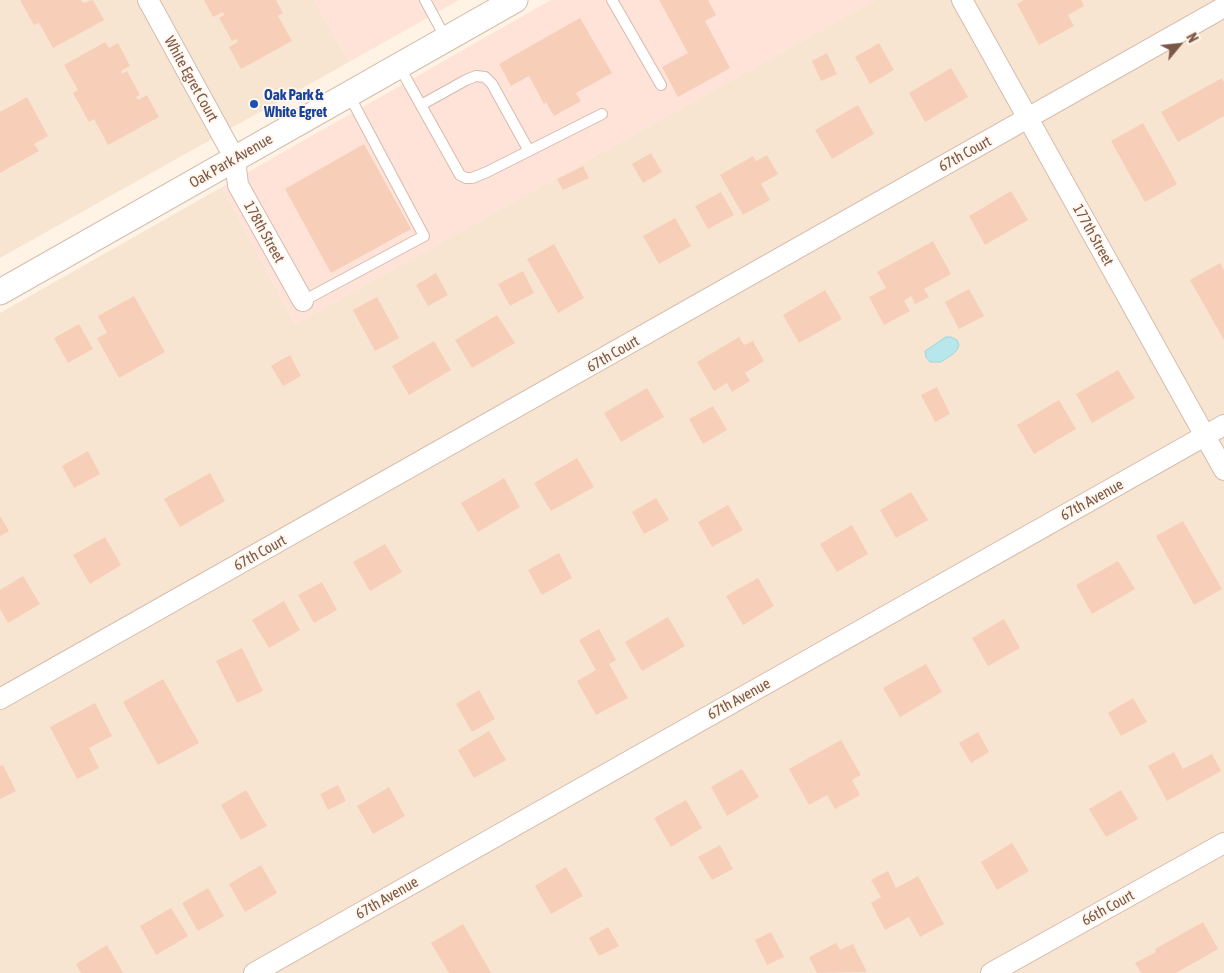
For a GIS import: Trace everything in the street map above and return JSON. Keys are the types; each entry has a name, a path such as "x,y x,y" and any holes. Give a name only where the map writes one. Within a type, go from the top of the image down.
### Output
{"street":[{"name":"White Egret Court","path":"148,0 235,159"},
{"name":"Oak Park Avenue","path":"0,292 515,0"},
{"name":"177th Street","path":"962,0 1224,470"},
{"name":"67th Court","path":"0,699 1224,7"},
{"name":"178th Street","path":"235,159 238,185 303,301"},
{"name":"67th Avenue","path":"254,973 1224,425"},
{"name":"66th Court","path":"991,973 1224,843"}],"lane":[{"path":"425,0 446,39"},
{"path":"612,0 661,84"},
{"path":"399,66 460,175 466,178 472,178 487,172 602,114"},
{"path":"421,105 466,80 476,76 485,77 492,84 529,151"},
{"path":"303,301 424,236 348,94"}],"shaded area":[{"path":"0,0 314,0 349,62 0,258"},
{"path":"314,0 459,0 349,62"},
{"path":"551,0 875,0 295,324 222,187"},
{"path":"875,0 1224,0 1224,973 0,973 0,313 222,187 295,324"}],"water":[{"path":"946,337 957,340 959,345 957,350 941,362 930,362 926,357 925,351"}],"building":[{"path":"20,0 81,0 83,3 93,0 104,20 53,48 39,23 34,25"},
{"path":"204,0 276,0 283,13 278,16 292,41 241,69 229,47 238,42 236,39 232,41 219,18 224,15 223,12 213,17"},
{"path":"659,0 708,0 716,15 705,21 730,68 678,97 662,67 688,53"},
{"path":"1024,0 1081,0 1084,6 1068,15 1074,26 1039,45 1017,4"},
{"path":"580,18 612,73 576,93 581,101 554,116 546,102 544,104 529,76 511,86 499,64"},
{"path":"105,42 109,48 118,43 130,66 121,71 122,74 127,71 140,95 136,97 138,100 147,95 159,117 108,145 94,119 89,122 73,93 78,90 64,65"},
{"path":"879,43 894,70 870,84 855,57"},
{"path":"827,53 837,74 821,81 812,61"},
{"path":"951,68 968,97 925,122 909,93"},
{"path":"1222,78 1224,82 1224,116 1178,142 1161,112"},
{"path":"27,97 48,136 34,144 39,151 0,173 0,112"},
{"path":"858,105 874,134 832,159 815,130"},
{"path":"1143,123 1177,184 1145,202 1111,141"},
{"path":"364,144 411,229 331,273 285,189"},
{"path":"651,153 662,172 643,183 632,164"},
{"path":"767,155 778,174 761,184 770,200 743,215 720,175 753,156 756,161"},
{"path":"583,166 589,178 563,190 557,179"},
{"path":"1011,191 1028,220 985,245 969,216"},
{"path":"721,192 734,215 708,229 695,206"},
{"path":"675,218 691,246 659,264 643,236"},
{"path":"933,241 951,274 924,289 929,297 915,304 911,296 904,301 910,311 884,325 869,297 886,288 877,272"},
{"path":"554,244 584,298 558,313 527,259"},
{"path":"1220,263 1224,270 1224,340 1190,280"},
{"path":"523,271 534,293 510,306 498,284"},
{"path":"436,273 448,295 428,306 416,285"},
{"path":"969,289 984,316 959,329 945,302"},
{"path":"825,290 842,319 799,343 783,315"},
{"path":"134,296 165,352 119,378 97,338 107,333 98,316"},
{"path":"377,297 399,338 375,351 353,310"},
{"path":"497,315 515,343 472,368 455,340"},
{"path":"79,324 93,349 68,363 54,338"},
{"path":"739,337 744,345 753,341 764,361 745,373 750,381 732,392 727,383 714,391 697,362"},
{"path":"434,341 451,370 409,395 392,366"},
{"path":"290,355 301,376 283,386 271,366"},
{"path":"1118,370 1135,398 1092,423 1076,394"},
{"path":"937,387 950,414 935,422 921,395"},
{"path":"647,388 664,417 621,442 604,413"},
{"path":"1059,400 1076,429 1034,454 1017,425"},
{"path":"713,406 727,430 703,444 689,419"},
{"path":"88,451 100,474 74,488 62,466"},
{"path":"577,458 594,487 551,511 534,483"},
{"path":"210,473 225,501 180,527 164,499"},
{"path":"504,478 520,507 478,532 461,503"},
{"path":"911,492 928,520 896,538 880,510"},
{"path":"656,498 669,520 644,534 632,512"},
{"path":"728,505 743,530 712,547 698,522"},
{"path":"0,516 9,531 0,536"},
{"path":"1183,521 1222,589 1194,605 1156,536"},
{"path":"852,525 868,554 837,572 820,544"},
{"path":"105,537 121,565 90,584 73,555"},
{"path":"385,544 402,572 370,591 353,562"},
{"path":"559,553 572,578 542,595 528,570"},
{"path":"1118,561 1135,589 1092,614 1076,585"},
{"path":"23,576 40,604 8,623 0,609 0,590"},
{"path":"758,578 774,606 743,625 726,596"},
{"path":"322,582 337,610 314,623 298,595"},
{"path":"284,601 300,630 269,648 252,620"},
{"path":"668,617 685,646 642,671 625,642"},
{"path":"1004,619 1020,648 988,666 972,638"},
{"path":"599,629 616,660 609,664 628,698 596,715 577,681 596,670 579,640"},
{"path":"242,648 263,691 237,703 216,661"},
{"path":"926,664 942,692 900,717 883,688"},
{"path":"163,679 199,743 158,765 123,702"},
{"path":"479,690 495,719 472,732 456,704"},
{"path":"1133,698 1147,722 1121,736 1108,713"},
{"path":"95,703 112,736 89,748 99,768 77,779 50,727"},
{"path":"489,731 506,760 474,778 458,750"},
{"path":"978,732 989,752 971,763 959,743"},
{"path":"841,740 861,775 852,780 860,795 835,809 827,795 809,805 789,769"},
{"path":"1174,752 1183,769 1212,754 1221,771 1167,801 1148,766"},
{"path":"3,765 16,791 0,799 0,766"},
{"path":"742,769 759,797 727,816 711,787"},
{"path":"338,785 346,801 328,810 320,794"},
{"path":"389,787 405,816 373,834 357,806"},
{"path":"246,790 267,826 241,840 221,805"},
{"path":"1121,790 1138,819 1106,837 1089,809"},
{"path":"686,800 702,828 671,847 654,818"},
{"path":"1012,843 1029,871 997,890 981,862"},
{"path":"720,845 733,869 712,880 698,857"},
{"path":"261,865 277,893 245,912 229,884"},
{"path":"566,867 583,896 551,914 535,886"},
{"path":"888,871 896,888 918,876 944,924 920,937 909,917 885,930 871,903 881,897 871,880"},
{"path":"208,888 224,916 198,931 182,903"},
{"path":"171,908 188,936 156,955 140,926"},
{"path":"1203,922 1218,949 1176,973 1141,973 1135,963 1156,952 1155,949"},
{"path":"463,924 491,973 449,973 431,943"},
{"path":"608,927 619,946 599,956 589,938"},
{"path":"771,932 784,957 767,965 755,940"},
{"path":"836,943 840,950 853,944 867,972 817,973 809,957"},
{"path":"107,945 123,973 81,973 76,964"}],"place":[{"name":"Oak Park & White Egret","path":"254,104"}]}
